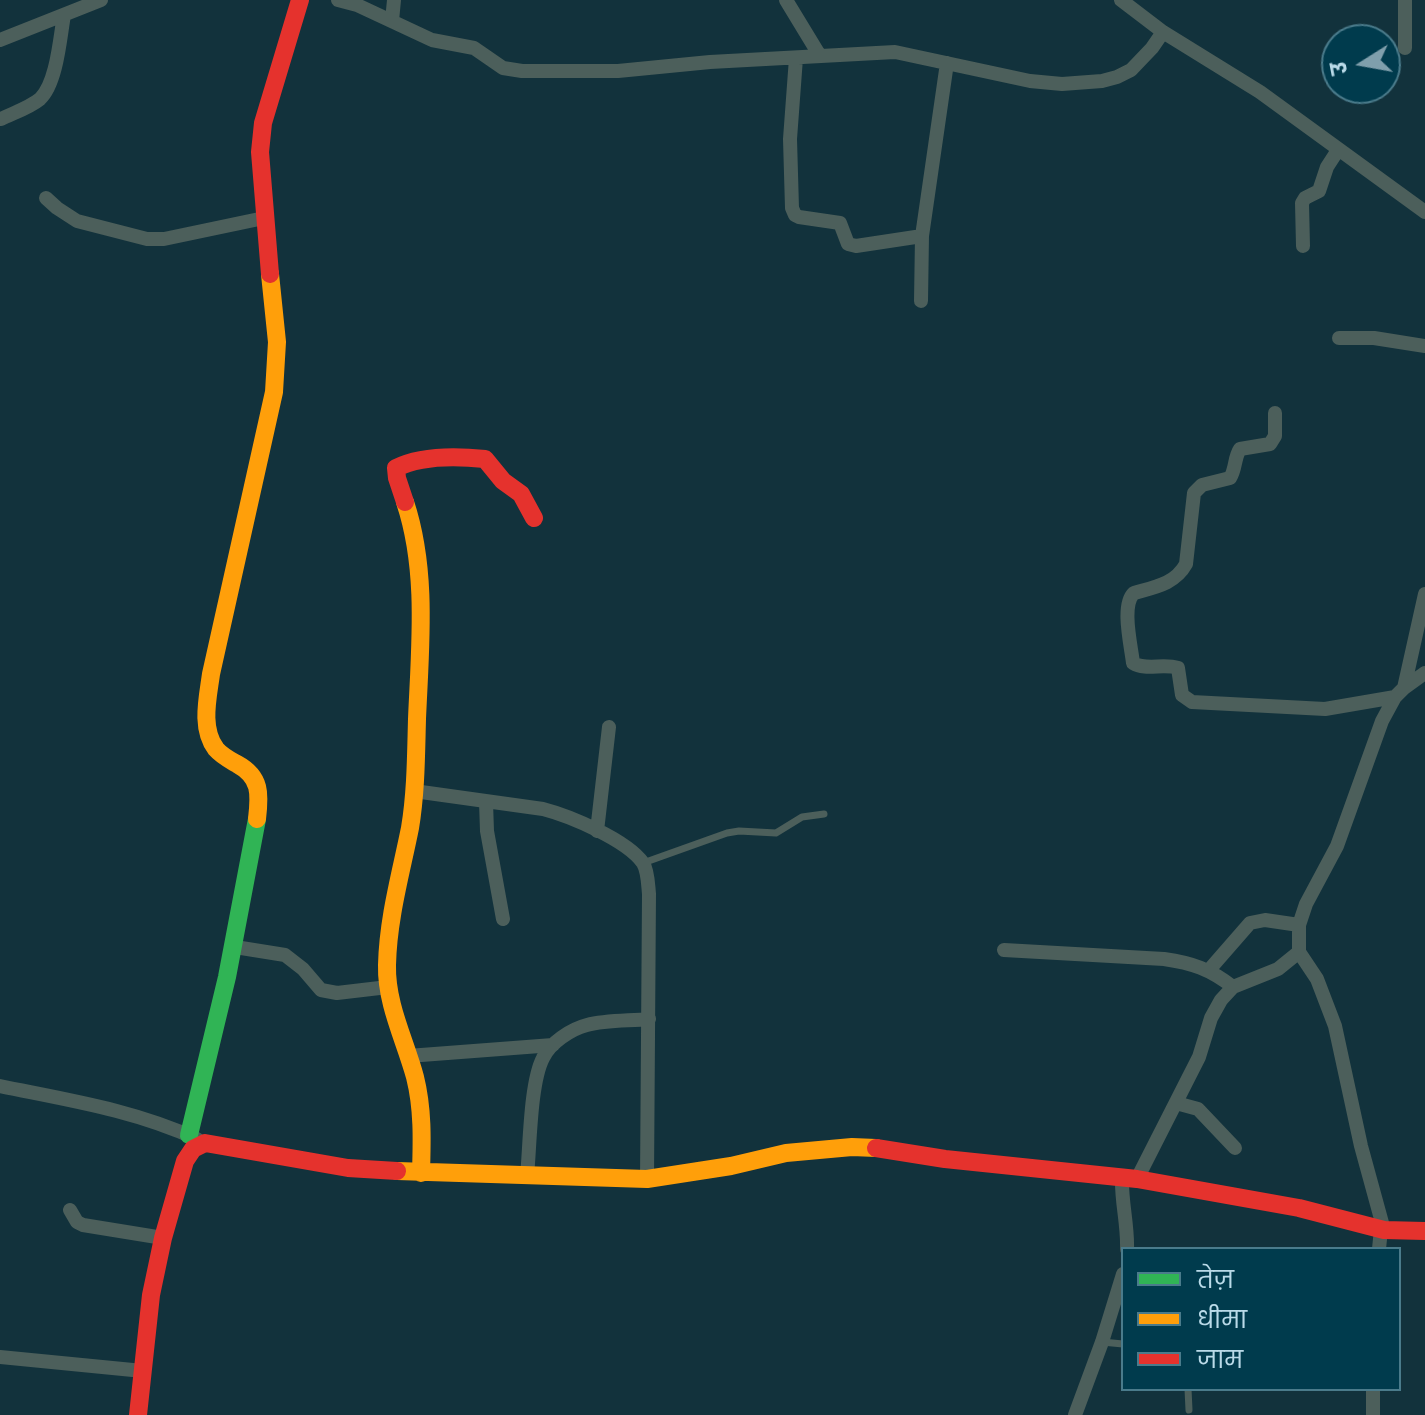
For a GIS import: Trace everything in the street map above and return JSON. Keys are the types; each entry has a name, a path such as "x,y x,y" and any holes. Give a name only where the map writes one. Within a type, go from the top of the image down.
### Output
{"street":[{"path":"0,40 101,0"},
{"path":"138,1415 151,1295 185,1161 197,1139 210,1056 235,947 259,807 256,777 224,758 211,739 207,703 274,392 277,342 260,152 263,123 300,0"},
{"path":"338,0 357,5 432,40 474,48 503,68 522,71 618,71 710,62 895,52 1030,81 1062,84 1102,81 1131,70 1163,32"},
{"path":"392,21 394,0"},
{"path":"786,0 820,56"},
{"path":"1405,0 1405,48"},
{"path":"1128,3 1163,32 1260,92 1425,213"},
{"path":"1,119 32,105 48,89 64,15"},
{"path":"796,58 790,139 792,208 795,215 840,223 848,244 856,246 922,236"},
{"path":"921,301 922,236 947,63"},
{"path":"1303,246 1302,203 1319,191 1327,167 1338,150"},
{"path":"46,198 77,221 147,239 164,239 264,218"},
{"path":"1339,338 1374,338 1425,346"},
{"path":"1275,413 1275,436 1270,444 1240,449 1230,478 1202,485 1194,493 1186,564 1181,574 1166,585 1130,596 1127,606 1133,663 1140,667 1178,668 1182,695 1192,702 1325,709 1400,692 1425,673"},
{"path":"421,1173 422,1118 415,1078 392,1006 387,964 396,887 410,826 414,791 420,653 420,591 414,529 396,468 415,461 485,459 503,481 521,494 534,518"},
{"path":"1379,1247 1383,1229 1335,1026 1317,979 1299,952 1299,925 1306,904 1337,846 1382,721 1400,692 1425,594"},
{"path":"597,831 609,727"},
{"path":"414,791 562,814 629,848 643,863 649,894 647,1179"},
{"path":"486,802 487,831 503,919"},
{"path":"1209,970 1250,923 1265,920 1299,925"},
{"path":"235,947 285,955 303,969 321,990 337,993 388,987"},
{"path":"1004,950 1184,962 1209,970 1233,987"},
{"path":"1127,1247 1121,1193 1176,1103 1199,1057 1211,1018 1221,1000 1233,987 1278,969 1299,952"},
{"path":"527,1176 536,1084 542,1058 553,1045 577,1028 649,1019"},
{"path":"408,1056 553,1045"},
{"path":"0,1086 129,1113 173,1127 197,1139 348,1168 647,1179 731,1166 786,1153 852,1147 880,1148 945,1159 1129,1178 1299,1208 1383,1229 1425,1231"},
{"path":"1176,1103 1198,1109 1235,1148"},
{"path":"70,1210 77,1222 83,1225 163,1238"},
{"path":"1075,1415 1121,1280"},
{"path":"0,1357 143,1371"},
{"path":"1373,1391 1373,1415"}],"lane":[{"path":"643,863 727,833 776,833 802,817 824,814"},
{"path":"1102,1342 1121,1344"},
{"path":"1188,1391 1189,1410"}],"traffic: fast":[{"path":"189,1135 227,977 257,819"}],"traffic: slow":[{"path":"257,819 259,802 255,781 245,769 216,749 208,732 206,712 211,674 274,392 277,342 270,274"},
{"path":"405,502 417,555 421,637 415,787 410,828 392,913 387,965 393,1008 418,1089 421,1173"},
{"path":"397,1171 647,1179 731,1166 786,1153 876,1148"}],"traffic: jam":[{"path":"270,274 260,152 263,123 300,0"},
{"path":"405,502 396,468 428,459 485,459 503,481 521,494 534,518"},
{"path":"138,1415 151,1295 185,1161 193,1149 205,1143 348,1168 397,1171"},
{"path":"876,1148 945,1159 1137,1179 1299,1208 1384,1230 1425,1231"}]}
